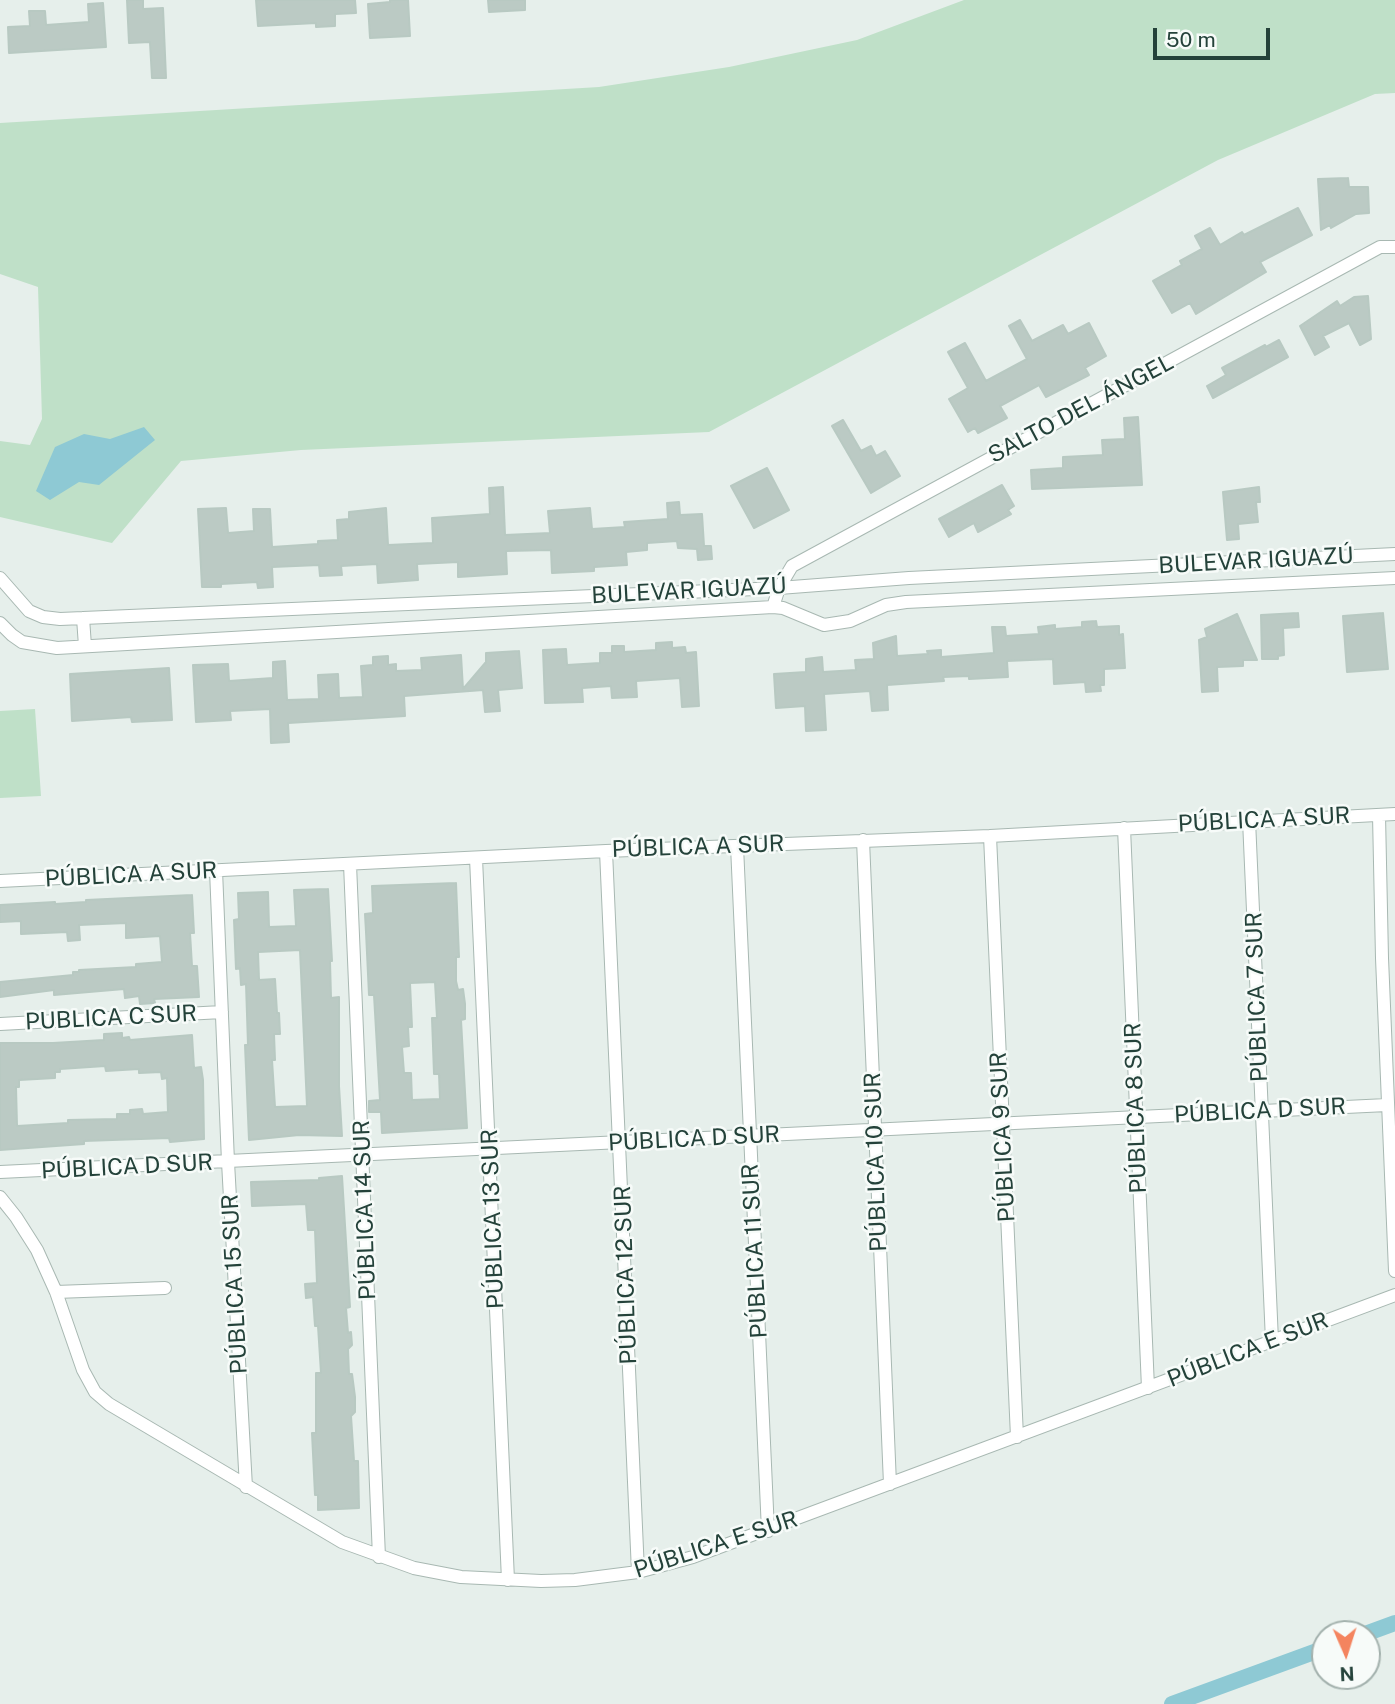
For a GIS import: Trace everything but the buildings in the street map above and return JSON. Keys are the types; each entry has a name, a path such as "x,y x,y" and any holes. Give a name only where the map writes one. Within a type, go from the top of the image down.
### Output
{"street":[{"name":"SALTO DEL ÁNGEL","path":"779,588 792,566 1380,247 1395,247"},
{"name":"BULEVAR IGUAZÚ","path":"0,578 29,611 43,617 83,618 779,588 1395,554"},
{"path":"1211,563 1213,587"},
{"name":"BULEVAR IGUAZÚ","path":"0,623 22,642 57,648 773,607 783,608 824,625 850,621 886,605 906,602 1395,578"},
{"path":"883,581 888,596 886,605"},
{"path":"773,607 779,588"},
{"path":"413,604 414,628"},
{"path":"83,618 85,646"},
{"name":"PÚBLICA A SUR","path":"0,881 606,851 989,836 1395,814"},
{"path":"1379,815 1388,958 1387,1105 1395,1271"},
{"name":"PÚBLICA 7 SUR","path":"1249,820 1272,1341"},
{"name":"PÚBLICA 8 SUR","path":"1124,828 1148,1388"},
{"name":"PÚBLICA 9 SUR","path":"989,836 1017,1437"},
{"name":"PÚBLICA 10 SUR","path":"863,840 890,1484"},
{"name":"PÚBLICA 11 SUR","path":"737,846 768,1531"},
{"name":"PÚBLICA 12 SUR","path":"606,851 638,1572"},
{"name":"PÚBLICA 13 SUR","path":"476,858 508,1580"},
{"name":"PÚBLICA 14 SUR","path":"350,864 379,1557"},
{"name":"PÚBLICA 15 SUR","path":"216,870 246,1487"},
{"name":"PUBLICA C SUR","path":"0,1024 222,1012"},
{"name":"PÚBLICA D SUR","path":"0,1172 1387,1105"},
{"name":"PÚBLICA E SUR","path":"0,1197 37,1250 56,1292 83,1370 95,1392 109,1404 342,1542 414,1568 508,1580 575,1580 638,1572 693,1557 1395,1295"},
{"path":"56,1292 165,1289"}],"green space":[{"path":"964,0 1395,0 1395,93 1375,94 1218,160 709,432 301,450 181,461 112,543 0,517 0,441 30,445 42,419 38,287 0,274 0,123 599,87 729,67 857,40"},
{"path":"35,709 41,796 0,798 0,711"}],"water":[{"path":"144,427 155,440 99,485 79,482 50,500 36,491 55,447 84,434 110,439"}],"waterway":[{"path":"1381,1628 1395,1623"},
{"path":"1172,1704 1311,1653"}]}
